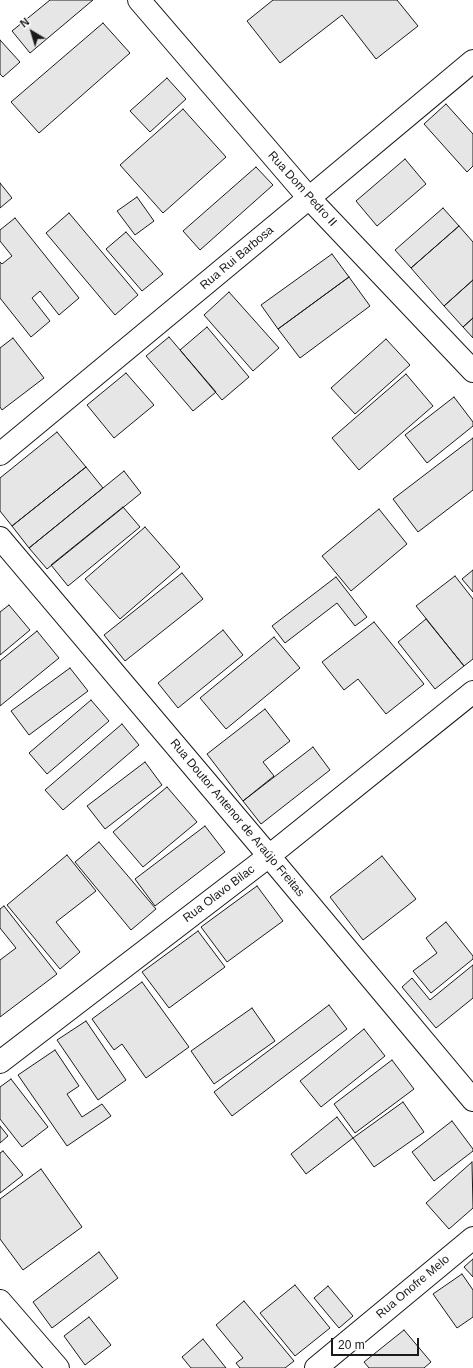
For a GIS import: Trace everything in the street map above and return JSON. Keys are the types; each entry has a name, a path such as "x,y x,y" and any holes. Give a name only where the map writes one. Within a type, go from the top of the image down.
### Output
{"street":[{"name":"Rua Dom Pedro II","path":"139,0 309,198 473,371"},
{"name":"Rua Rui Barbosa","path":"0,454 473,61"},
{"name":"Rua Doutor Antenor de Araújo Freitas","path":"0,538 473,1100"},
{"name":"Rua Olavo Bilac","path":"0,1062 269,856 473,692"},
{"name":"Rua Onofre Melo","path":"316,1368 473,1238"},
{"path":"0,1301 58,1368"}],"building":[{"path":"50,0 93,0 30,53 12,31"},
{"path":"273,0 397,0 418,26 376,59 342,15 280,63 247,21"},
{"path":"103,23 130,53 39,133 11,102"},
{"path":"0,40 20,62 3,77 0,74"},
{"path":"167,78 186,99 150,132 130,111"},
{"path":"446,104 473,134 473,166 467,172 424,124"},
{"path":"183,109 226,157 163,213 120,165"},
{"path":"405,159 426,184 377,226 356,201"},
{"path":"256,167 273,185 200,250 183,231"},
{"path":"0,183 12,198 0,208"},
{"path":"137,197 154,221 135,235 117,211"},
{"path":"443,208 459,226 411,268 395,250"},
{"path":"69,213 138,295 115,315 46,233"},
{"path":"15,218 79,298 59,315 40,291 32,298 50,321 31,337 0,298 0,262 2,264 12,256 0,241 0,230"},
{"path":"459,226 473,242 473,280 444,306 411,268"},
{"path":"126,232 163,274 142,291 106,249"},
{"path":"332,254 349,277 278,329 261,305"},
{"path":"349,277 370,306 300,358 278,329"},
{"path":"473,280 473,318 463,327 444,306"},
{"path":"229,292 279,348 253,371 204,315"},
{"path":"473,318 473,338 463,327"},
{"path":"207,327 249,377 222,400 180,350"},
{"path":"169,337 216,392 193,411 146,356"},
{"path":"13,338 44,378 2,410 0,407 0,348"},
{"path":"386,339 410,365 355,414 331,388"},
{"path":"126,373 154,405 114,438 87,405"},
{"path":"406,374 433,406 359,470 332,438"},
{"path":"454,397 473,422 473,426 427,463 405,435"},
{"path":"57,432 86,467 12,526 0,511 0,478"},
{"path":"473,438 473,490 418,532 393,499"},
{"path":"86,467 103,488 29,548 12,526"},
{"path":"124,471 141,493 47,569 29,548"},
{"path":"123,507 140,527 68,586 51,565"},
{"path":"379,509 407,544 351,591 322,556"},
{"path":"145,527 180,567 120,619 85,579"},
{"path":"473,570 473,592 462,579"},
{"path":"182,573 203,599 125,661 104,635"},
{"path":"455,576 473,599 473,659 464,666 416,606"},
{"path":"336,577 367,617 355,626 337,603 285,643 272,626"},
{"path":"9,605 30,630 0,655 0,612"},
{"path":"426,619 464,666 435,689 398,642"},
{"path":"374,622 424,684 386,714 358,679 344,690 322,662"},
{"path":"223,630 243,655 178,708 158,683"},
{"path":"37,631 59,658 0,706 0,661"},
{"path":"274,637 300,668 226,729 200,698"},
{"path":"70,668 88,691 29,735 11,711"},
{"path":"91,700 109,721 47,774 29,753"},
{"path":"265,709 290,741 263,762 274,776 243,801 207,754"},
{"path":"122,724 139,745 63,810 45,790"},
{"path":"313,747 330,770 261,824 243,801"},
{"path":"145,762 162,785 105,829 87,806"},
{"path":"167,787 197,822 143,867 113,832"},
{"path":"205,826 225,852 155,906 135,879"},
{"path":"99,842 156,909 131,930 75,862"},
{"path":"67,855 96,891 56,922 80,952 60,969 7,905"},
{"path":"382,856 416,899 363,940 330,897"},
{"path":"257,886 283,921 227,962 201,927"},
{"path":"4,906 57,974 0,1017 0,960 16,948 0,928 0,909"},
{"path":"446,922 473,956 473,959 431,993 413,971 437,953 426,938"},
{"path":"198,931 225,967 169,1008 142,972"},
{"path":"473,965 473,998 436,1028 402,987 412,978 430,1000"},
{"path":"142,982 189,1047 146,1078 122,1044 114,1050 92,1019"},
{"path":"329,1005 347,1029 232,1116 214,1092"},
{"path":"252,1008 275,1041 214,1084 191,1051"},
{"path":"86,1021 126,1080 98,1100 57,1040"},
{"path":"364,1029 385,1056 321,1107 300,1081"},
{"path":"55,1050 79,1086 67,1094 82,1117 102,1104 111,1116 67,1146 18,1075"},
{"path":"392,1060 414,1089 355,1133 334,1104"},
{"path":"11,1079 48,1127 22,1147 0,1119 0,1087"},
{"path":"403,1102 424,1132 374,1167 353,1138"},
{"path":"337,1117 353,1138 306,1174 291,1154"},
{"path":"452,1121 473,1151 434,1181 412,1152"},
{"path":"0,1126 8,1136 0,1143"},
{"path":"3,1151 23,1175 0,1193 0,1153"},
{"path":"472,1162 473,1208 449,1229 426,1203"},
{"path":"41,1169 82,1227 23,1270 0,1239 0,1199"},
{"path":"99,1252 118,1278 52,1328 33,1302"},
{"path":"473,1259 473,1277 464,1267"},
{"path":"462,1274 473,1290 473,1317 457,1328 433,1294"},
{"path":"295,1285 330,1328 295,1356 260,1313"},
{"path":"328,1286 353,1316 339,1328 314,1298"},
{"path":"244,1301 294,1361 285,1368 240,1368 236,1363 243,1358 216,1325"},
{"path":"89,1317 111,1345 85,1365 64,1336"},
{"path":"404,1330 431,1362 424,1368 369,1368 364,1362"},
{"path":"203,1339 226,1368 191,1368 182,1357"}]}
